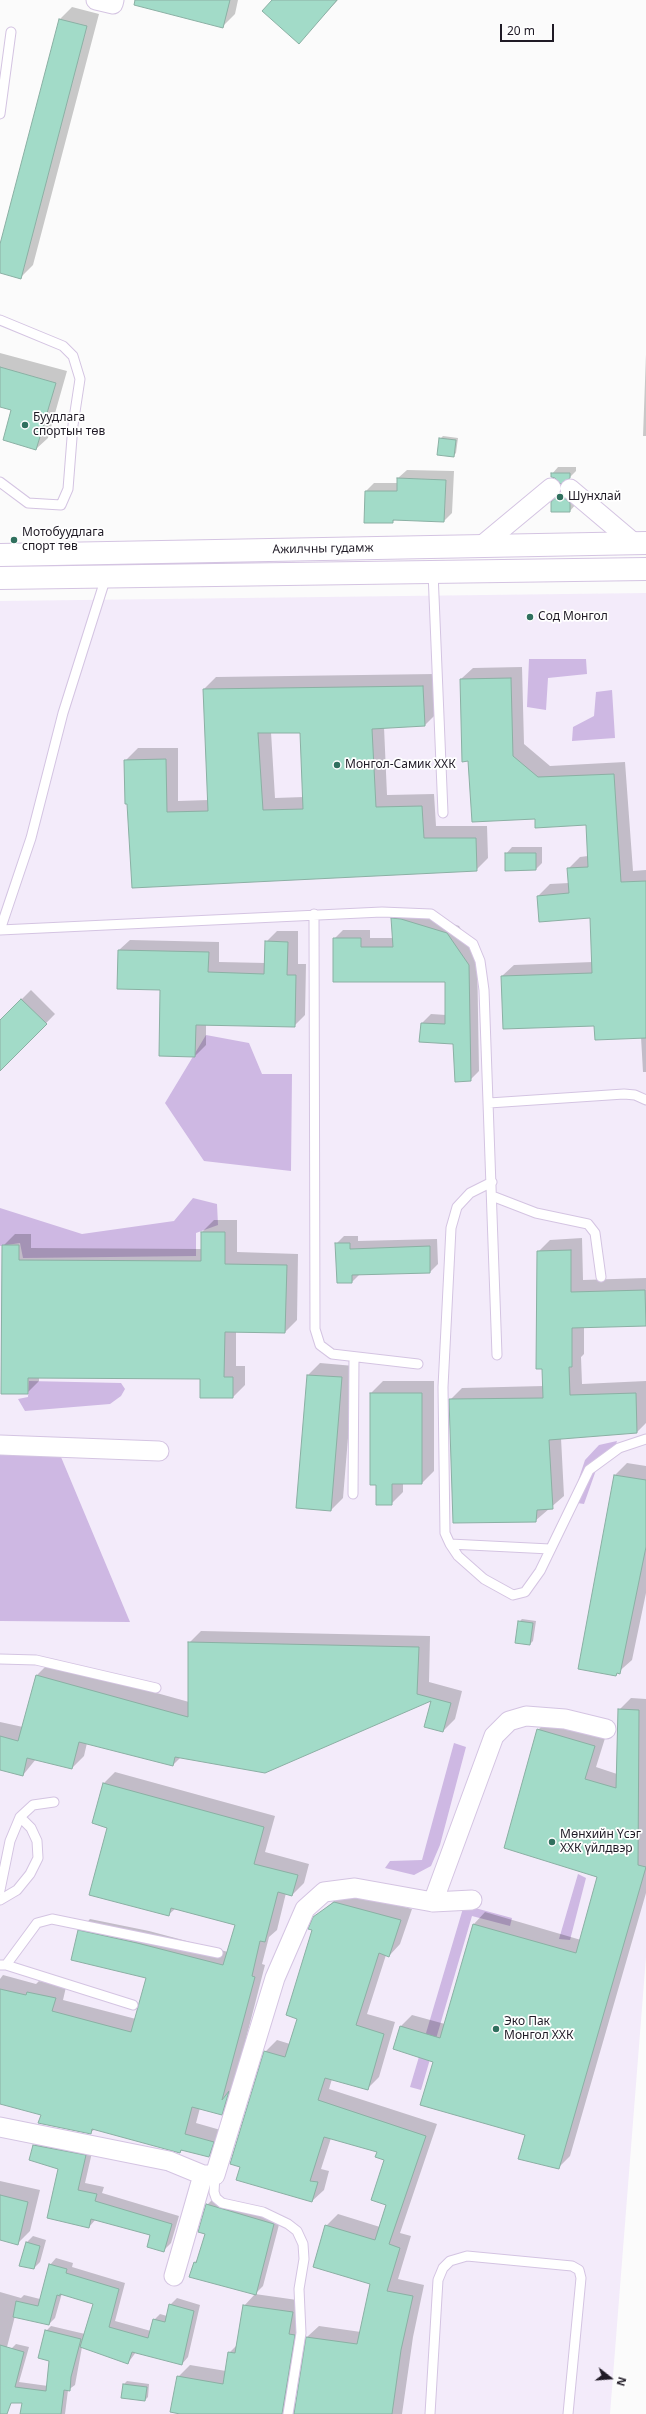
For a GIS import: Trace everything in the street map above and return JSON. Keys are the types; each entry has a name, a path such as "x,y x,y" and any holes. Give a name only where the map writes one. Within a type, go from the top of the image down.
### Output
{"main road":[{"name":"Ажилчны гудамж","path":"0,555 120,552 480,548 641,544"},
{"name":"Ажилчны гудамж","path":"0,578 646,569"}],"street":[{"path":"96,0 113,4 114,0"},
{"path":"480,548 551,488"},
{"path":"570,489 641,544"},
{"path":"0,1445 159,1451"},
{"path":"433,1902 494,1736 509,1721 526,1716 565,1719 606,1729"},
{"path":"174,2276 275,1978 305,1909 324,1892 355,1888 433,1902 472,1900"},
{"path":"0,2127 169,2161 209,2175"}],"lane":[{"path":"0,114 11,32"},
{"path":"0,320 63,346 73,356 80,379 73,426 68,489 61,505 28,503 0,482"},
{"path":"433,572 443,813"},
{"path":"107,576 63,713 32,838 0,930 314,914 382,912 431,914 473,944 480,961 484,990 497,1355"},
{"path":"314,914 315,1329 320,1345 332,1354 354,1358 418,1364"},
{"path":"489,1103 624,1094 635,1095 646,1100"},
{"path":"492,1182 470,1193 457,1207 451,1228 443,1387 445,1533 450,1544 458,1556 484,1579 513,1595 525,1592 540,1571 589,1470 619,1448 646,1439"},
{"path":"492,1196 536,1213 588,1224 595,1233 601,1277"},
{"path":"353,1494 354,1358"},
{"path":"450,1544 550,1549"},
{"path":"0,1659 36,1660 156,1688"},
{"path":"0,1890 10,1841 20,1817 33,1805 54,1802"},
{"path":"0,1900 17,1890 30,1874 38,1858 37,1841 31,1828 20,1817"},
{"path":"133,2005 3,1965 37,1923 52,1919 218,1953"},
{"path":"209,2175 216,2198 222,2203 263,2212 288,2224 297,2231 303,2244 304,2259 299,2289 301,2333 288,2414"},
{"path":"430,2414 438,2280 443,2268 450,2261 468,2256 572,2266 579,2270 581,2278 568,2414"}],"shaded area":[{"path":"646,593 646,1957 610,2414 0,2414 0,601"},
{"path":"529,659 586,659 587,674 548,678 546,710 527,707"},
{"path":"612,690 615,738 572,741 573,727 594,716 596,692"},
{"path":"206,1035 249,1043 262,1074 292,1074 291,1171 204,1161 165,1103"},
{"path":"193,1198 217,1204 218,1225 196,1233 196,1256 23,1258 20,1243 0,1246 0,1208 82,1234 174,1221"},
{"path":"29,1381 121,1383 125,1389 121,1396 110,1404 25,1411 18,1399 28,1397"},
{"path":"617,1441 612,1458 601,1456 584,1504 571,1502 585,1460 599,1445"},
{"path":"0,1450 61,1457 130,1622 0,1621"},
{"path":"454,1743 466,1747 440,1845 431,1866 414,1875 385,1868 390,1861 422,1860"},
{"path":"578,1874 586,1878 570,1940 559,1939"},
{"path":"464,1905 512,1918 510,1926 472,1916 421,2090 410,2087"}],"building":[{"path":"135,0 230,0 223,28 134,5"},
{"path":"272,0 337,0 299,44 262,11"},
{"path":"59,19 87,26 21,279 0,273 0,244"},
{"name":"Буудлага спортын төв","path":"0,367 56,383 36,450 3,440 11,410 0,407"},
{"path":"439,438 456,440 454,457 437,455"},
{"path":"551,473 570,473 570,478 561,484 555,478 551,477"},
{"path":"397,478 446,480 444,522 393,520 393,523 364,523 365,491 397,491"},
{"path":"560,494 570,503 570,512 551,512 551,502"},
{"path":"511,678 513,756 538,777 614,774 621,882 646,881 646,1038 595,1040 594,1026 503,1029 501,976 592,973 590,918 539,922 537,896 569,893 567,868 588,867 586,825 535,828 535,819 472,822 468,761 462,762 460,679"},
{"path":"423,686 425,726 372,729 376,807 422,806 424,838 476,838 477,871 132,888 127,804 125,804 124,760 166,759 167,812 208,811 203,689","holes":["258,733 300,733 303,809 263,810"]},
{"path":"505,853 536,853 536,870 505,871"},
{"path":"391,918 401,919 447,933 469,965 471,1081 455,1082 453,1044 419,1042 421,1023 445,1024 445,982 333,982 333,938 361,938 361,947 393,947"},
{"path":"265,941 288,942 287,975 296,975 295,1027 196,1025 195,1057 159,1056 160,990 117,989 118,950 209,952 208,972 264,974"},
{"path":"21,999 47,1024 0,1071 0,1020"},
{"path":"201,1232 225,1232 225,1264 287,1265 285,1333 225,1332 224,1377 233,1377 233,1398 200,1398 200,1379 28,1378 28,1394 1,1394 2,1245 19,1245 19,1260 201,1261"},
{"path":"335,1243 350,1243 350,1249 430,1246 430,1273 352,1275 352,1283 337,1283"},
{"path":"571,1250 571,1292 645,1290 646,1326 572,1328 572,1367 569,1367 570,1395 636,1393 637,1433 549,1440 553,1509 537,1510 536,1522 453,1523 449,1399 543,1398 542,1369 536,1369 537,1251"},
{"path":"307,1375 342,1377 331,1511 296,1508"},
{"path":"370,1393 422,1393 422,1484 392,1484 392,1505 376,1505 376,1485 370,1485"},
{"path":"614,1475 646,1480 646,1547 620,1674 617,1673 616,1676 578,1669"},
{"path":"518,1621 533,1623 530,1645 515,1643"},
{"path":"188,1642 419,1647 417,1694 451,1703 443,1732 424,1727 431,1701 265,1773 175,1757 173,1766 79,1742 72,1769 27,1758 23,1776 0,1770 0,1736 18,1741 36,1675 188,1717"},
{"path":"618,1709 639,1710 638,1865 646,1867 559,2169 518,2159 525,2135 420,2105 433,2062 393,2049 400,2026 440,2038 473,1924 576,1953 597,1877 504,1848 537,1729 595,1746 585,1779 616,1788"},
{"path":"103,1783 264,1827 254,1864 298,1875 292,1896 278,1892 265,1942 260,1941 252,1976 255,1977 222,2100 229,2091 222,2115 192,2107 185,2134 214,2142 209,2157 181,2150 180,2153 92,2129 91,2134 38,2123 41,2115 0,2104 0,1989 26,1995 27,1992 56,1998 52,2011 131,2032 146,1978 71,1960 78,1930 137,1943 223,1965 235,1925 171,1908 169,1916 89,1895 107,1828 92,1823"},
{"path":"334,1902 401,1920 389,1957 379,1953 356,2025 384,2034 368,2090 325,2078 318,2100 426,2136 389,2244 400,2248 387,2291 413,2296 401,2350 392,2414 294,2414 306,2337 357,2344 370,2284 313,2267 325,2225 375,2240 386,2205 371,2200 384,2160 375,2157 377,2152 324,2137 310,2181 318,2182 312,2202 236,2180 240,2167 230,2164 264,2051 285,2057 297,2019 286,2015 312,1930 308,1929 313,1917"},
{"path":"33,2145 86,2155 78,2190 97,2194 95,2201 172,2224 164,2252 147,2247 150,2235 91,2219 89,2228 47,2218 58,2169 29,2160"},
{"path":"0,2195 28,2202 18,2245 0,2240"},
{"path":"206,2204 274,2224 256,2295 189,2277 194,2262 196,2263 205,2234 198,2232"},
{"path":"26,2242 40,2246 34,2269 19,2266"},
{"path":"49,2264 67,2269 66,2273 119,2289 109,2327 148,2338 153,2319 165,2322 169,2304 194,2311 182,2365 132,2352 128,2364 80,2347 93,2304 60,2294 60,2296 57,2295 49,2325 13,2317 16,2301 38,2306"},
{"path":"243,2305 293,2312 289,2334 295,2335 282,2414 180,2414 170,2412 177,2376 223,2384 228,2352 235,2353"},
{"path":"45,2330 81,2339 71,2377 70,2391 64,2390 61,2414 20,2414 22,2403 11,2403 7,2414 0,2414 0,2345 24,2352 15,2387 46,2391 49,2361 38,2358"},
{"path":"123,2384 147,2387 145,2401 121,2398"}],"place":[{"name":"Буудлага спортын төв","path":"25,425"},
{"name":"Шунхлай","path":"560,497"},
{"name":"Мотобуудлага спорт төв","path":"14,540"},
{"name":"Сод Монгол","path":"530,617"},
{"name":"Монгол-Самик ХХК","path":"337,765"},
{"name":"Мөнхийн Үсэг ХХК үйлдвэр","path":"552,1842"},
{"name":"Эко Пак Монгол ХХК","path":"496,2029"}]}
